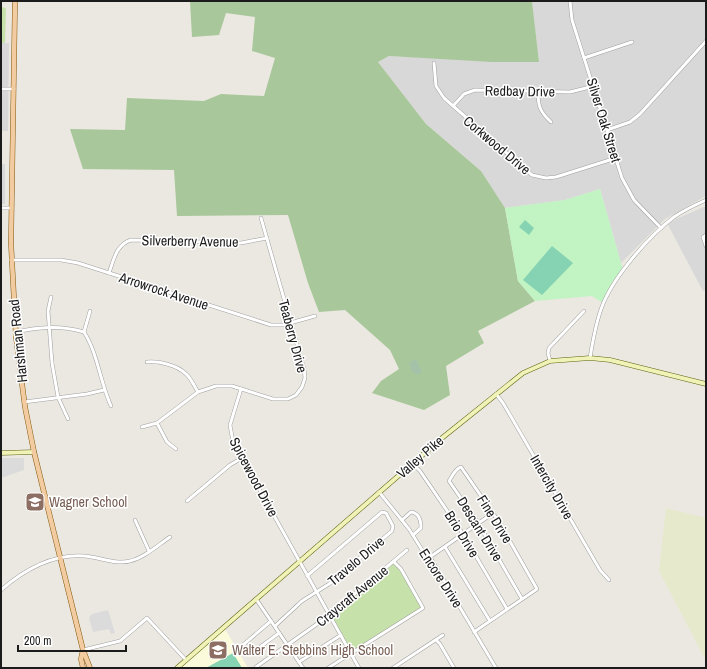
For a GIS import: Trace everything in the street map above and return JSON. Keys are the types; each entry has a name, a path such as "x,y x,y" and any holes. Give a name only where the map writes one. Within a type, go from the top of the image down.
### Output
{"main road":[{"name":"Harshman Road","path":"14,1 12,260 15,332 24,402 34,452 83,650 90,668"},
{"name":"Harshman Road","path":"83,650 81,659 83,668"}],"street":[{"name":"Silver Oak Street","path":"570,1 571,15 622,178 630,195 644,213 661,228"},
{"path":"607,130 630,122 640,114 706,41"},
{"path":"584,58 632,42"},
{"name":"Corkwood Drive","path":"434,63 436,86 440,94 524,169 536,177 556,177 616,158"},
{"name":"Redbay Drive","path":"452,106 464,94 471,90 570,92 594,86"},
{"path":"1,89 14,89"},
{"path":"538,92 538,107 543,115 551,122"},
{"path":"590,358 603,303 630,262 661,228 681,212 706,200"},
{"path":"1,208 12,208"},
{"name":"Teaberry Drive","path":"142,428 157,423 198,392 210,387 223,385 279,400 292,398 300,391 304,383 305,374 261,218"},
{"path":"706,235 703,237 706,246"},
{"name":"Silverberry Avenue","path":"109,273 118,248 131,240 241,242 267,238"},
{"name":"Arrowrock Avenue","path":"12,260 70,262 109,273 266,324 278,326 315,316"},
{"path":"51,297 48,311 52,363 58,397 68,419"},
{"path":"90,311 84,332 92,347 104,390 111,406"},
{"path":"550,361 548,353 549,348 584,311"},
{"path":"15,332 50,327 70,328 84,332"},
{"name":"Valley Pike","path":"177,668 380,492 523,373 550,361 590,358 610,360 706,384"},
{"path":"147,362 156,362 182,370 198,392"},
{"name":"Spicewood Drive","path":"241,389 230,421 233,442 359,668"},
{"path":"24,402 87,394 104,390"},
{"name":"Intercity Drive","path":"496,394 503,403 600,570 609,580"},
{"path":"157,423 167,442 176,449"},
{"path":"1,453 34,452"},
{"path":"187,501 230,465 242,458"},
{"name":"Brio Drive","path":"413,464 420,471 463,534 507,609"},
{"name":"Fine Drive","path":"449,481 456,470 462,467 493,513 537,589 522,599"},
{"name":"Descant Drive","path":"449,481 478,523 522,599"},
{"name":"Encore Drive","path":"380,492 413,534 424,553 430,557 496,668"},
{"name":"Travelo Drive","path":"275,626 302,601 316,591 330,584 393,529 386,513 382,512 307,576"},
{"path":"402,520 411,512 415,513 419,517 421,528 413,534"},
{"path":"430,557 493,513"},
{"path":"135,520 149,551"},
{"path":"1,590 29,569 60,559 84,556 117,561 130,561 149,551 170,537"},
{"path":"445,547 490,621"},
{"name":"Craycraft Avenue","path":"256,667 288,646 329,615 407,550"},
{"path":"328,668 423,608 401,569 394,562"},
{"path":"256,599 303,668"},
{"path":"474,632 522,599"},
{"path":"83,650 120,641 147,618 186,660"},
{"path":"271,621 243,645 248,652 252,653 279,633"},
{"path":"299,662 341,635"},
{"path":"393,668 443,635"},
{"path":"436,640 440,644 454,668"}],"shaded area":[{"path":"190,1 532,1 539,62 492,62 389,56 378,62 426,124 481,171 505,208 518,281 535,301 478,331 484,343 446,366 450,395 424,410 372,393 381,381 399,369 390,350 345,310 319,312 308,283 288,215 177,216 174,170 83,169 70,129 125,130 127,98 204,101 221,94 264,96 275,58 252,51 255,17 226,13 219,35 192,37"},
{"path":"532,1 706,1 706,196 665,219 621,263 600,189 565,200 505,208 481,171 426,124 378,62 389,56 539,62"},
{"path":"1,43 9,43 8,131 1,131"},
{"path":"1,164 5,164 5,204 1,204"},
{"path":"706,206 706,290 703,291 667,223"},
{"path":"416,359 422,372 418,375 412,372 409,363"},
{"path":"1,458 24,458 24,470 1,478"},
{"path":"666,508 706,518 706,661 659,571"},
{"path":"108,610 115,633 111,634 109,629 93,632 89,618 92,614"},
{"name":"Walter E. Stebbins High School","path":"224,627 248,668 177,668"}],"green space":[{"path":"1,7 6,8 5,43 1,43"},
{"path":"600,189 623,270 603,303 592,296 535,301 518,281 505,208 565,200"},
{"path":"525,220 534,228 529,235 519,227"},
{"path":"552,246 573,263 542,295 523,280"},
{"path":"394,562 423,608 351,653 329,615"},
{"path":"233,653 242,668 206,668"}],"place":[{"name":"Wagner School","path":"35,502"},
{"name":"Walter E. Stebbins High School","path":"218,650"}]}
